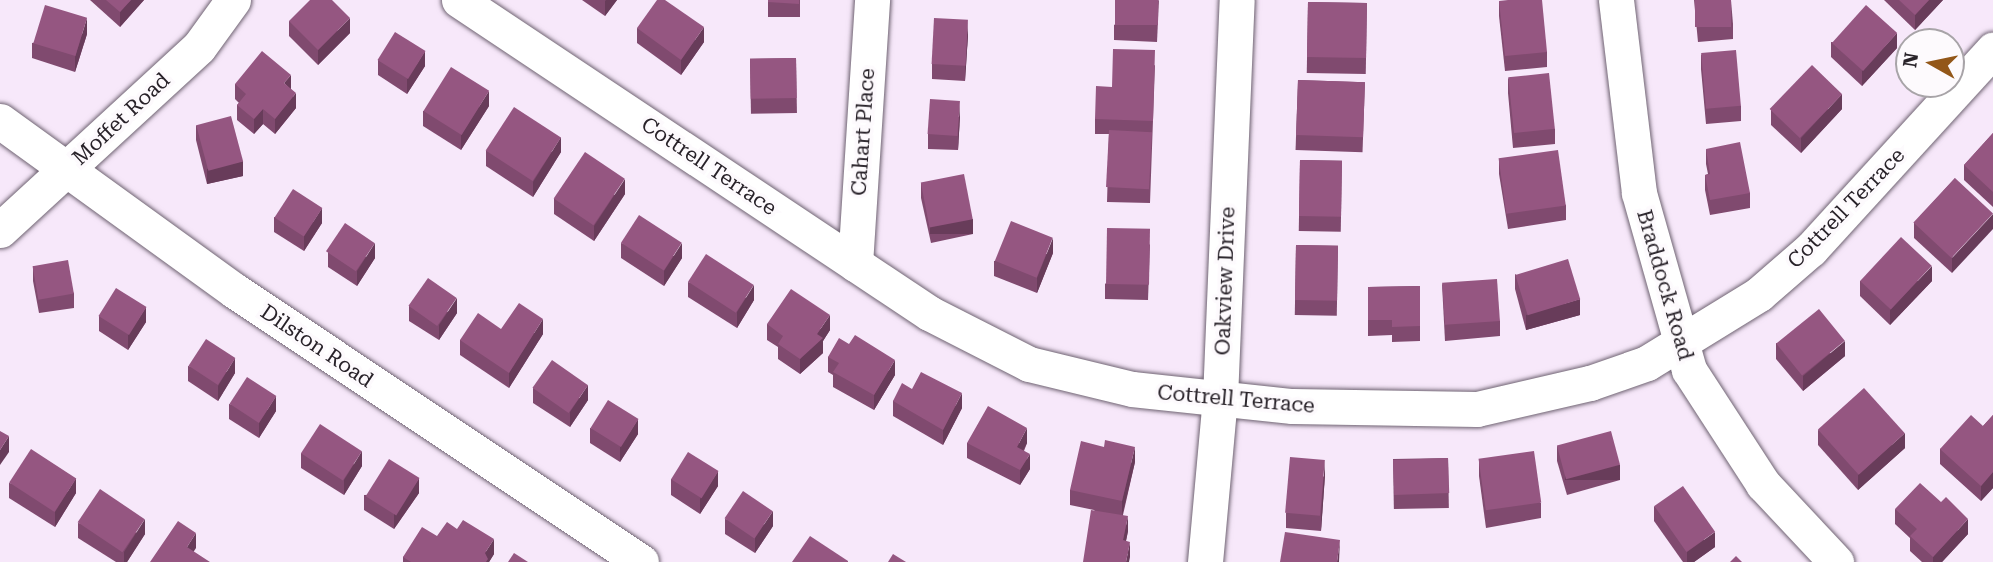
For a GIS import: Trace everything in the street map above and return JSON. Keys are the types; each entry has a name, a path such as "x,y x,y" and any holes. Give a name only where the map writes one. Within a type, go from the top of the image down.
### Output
{"street":[{"name":"Moffet Road","path":"0,230 199,47 233,0"},
{"name":"Cottrell Terrace","path":"459,0 929,313 1029,364 1132,389 1292,406 1478,409 1590,383 1647,363 1759,294 1811,249 1993,50"},
{"name":"Cahart Place","path":"855,264 872,0"},
{"name":"Oakview Drive","path":"1205,562 1220,398 1237,0"},
{"name":"Braddock Road","path":"1616,0 1639,193 1689,370 1763,484 1836,562"},
{"name":"Dilston Road","path":"0,121 65,171 235,291 641,562"}],"building":[{"path":"106,0 131,0 120,12"},
{"path":"310,0 332,0 350,18 318,50 289,21"},
{"path":"657,0 665,0 704,27 681,60 637,28"},
{"path":"799,0 799,4 768,2"},
{"path":"1115,0 1158,0 1158,25 1115,25"},
{"path":"1542,0 1547,52 1505,56 1499,1"},
{"path":"1695,0 1731,0 1731,27 1695,27"},
{"path":"1899,0 1929,0 1915,15"},
{"path":"1308,2 1367,3 1366,58 1307,57"},
{"path":"45,5 87,18 75,56 33,43"},
{"path":"1866,5 1895,31 1895,36 1863,71 1832,43"},
{"path":"934,18 968,20 966,66 932,64"},
{"path":"395,32 426,51 408,79 378,60"},
{"path":"1113,49 1155,50 1153,121 1095,119 1096,86 1112,87"},
{"path":"1736,50 1741,106 1706,109 1701,53"},
{"path":"262,51 291,75 284,83 296,93 275,119 263,109 254,119 237,105 246,94 235,84"},
{"path":"796,58 797,98 751,99 750,59"},
{"path":"1812,65 1842,94 1800,138 1770,109"},
{"path":"451,67 489,91 462,135 423,111"},
{"path":"1549,73 1555,129 1514,133 1508,77"},
{"path":"1298,80 1365,82 1363,137 1296,135"},
{"path":"930,99 960,101 957,136 928,134"},
{"path":"514,107 561,137 533,181 486,151"},
{"path":"231,116 243,161 208,171 196,125"},
{"path":"1109,130 1152,132 1149,189 1106,187"},
{"path":"1993,133 1993,192 1964,165"},
{"path":"1740,142 1750,193 1710,200 1705,175 1710,174 1706,149"},
{"path":"1558,150 1566,205 1506,214 1499,158"},
{"path":"585,152 625,179 593,225 554,198"},
{"path":"1300,160 1342,161 1341,217 1299,216"},
{"path":"964,174 973,219 930,228 921,182"},
{"path":"1955,178 1993,213 1951,258 1913,223"},
{"path":"293,189 322,208 304,237 274,218"},
{"path":"639,215 682,243 664,270 621,243"},
{"path":"1011,221 1053,238 1037,278 995,261"},
{"path":"345,223 375,243 356,271 326,251"},
{"path":"1107,228 1150,229 1149,285 1106,284"},
{"path":"1901,237 1932,266 1891,310 1860,281"},
{"path":"1296,245 1338,246 1337,301 1295,300"},
{"path":"706,254 754,285 736,313 688,282"},
{"path":"1568,259 1580,299 1528,315 1515,275"},
{"path":"68,260 74,293 38,300 33,266"},
{"path":"428,278 457,298 437,326 408,306"},
{"path":"1497,279 1500,321 1445,325 1442,283"},
{"path":"1420,286 1420,326 1392,327 1392,320 1368,320 1368,287"},
{"path":"116,288 147,307 129,335 99,316"},
{"path":"791,289 830,315 817,334 823,338 800,359 778,344 783,336 767,324"},
{"path":"519,303 543,319 509,373 460,340 478,313 501,329"},
{"path":"1819,309 1845,341 1802,375 1776,344"},
{"path":"855,335 895,360 874,395 833,372 839,363 828,357 839,338 849,344"},
{"path":"206,339 235,358 218,385 189,366"},
{"path":"552,360 588,385 569,413 532,388"},
{"path":"921,372 962,393 943,430 893,401 902,383 912,389"},
{"path":"247,377 276,396 259,423 230,404"},
{"path":"1864,388 1905,433 1859,475 1818,429"},
{"path":"608,400 639,419 621,447 591,428"},
{"path":"988,406 1027,428 1017,447 1030,454 1020,470 967,443"},
{"path":"1971,415 1983,426 1993,415 1993,472 1981,486 1940,449"},
{"path":"320,424 362,451 343,481 301,453"},
{"path":"0,431 9,436 0,450"},
{"path":"1611,431 1620,465 1566,479 1557,445"},
{"path":"1105,440 1135,447 1122,501 1070,490 1081,441 1104,447"},
{"path":"31,449 76,478 55,512 9,483"},
{"path":"1534,451 1541,502 1486,510 1479,459"},
{"path":"688,452 719,471 702,498 671,479"},
{"path":"1290,457 1325,460 1320,516 1285,513"},
{"path":"1448,458 1449,493 1394,495 1393,460"},
{"path":"389,459 420,478 396,515 366,496"},
{"path":"1920,483 1941,502 1946,497 1968,519 1933,557 1910,536 1917,529 1895,509"},
{"path":"1683,486 1715,532 1686,552 1654,506"},
{"path":"100,489 145,519 122,552 78,522"},
{"path":"743,491 773,511 754,538 725,518"},
{"path":"1091,510 1128,516 1123,540 1130,542 1126,562 1083,562"},
{"path":"463,520 494,539 485,553 488,559 486,562 411,562 403,557 422,527 437,536 447,522 457,529"},
{"path":"178,521 196,533 187,547 210,562 150,562"},
{"path":"1285,532 1340,540 1337,562 1280,562"},
{"path":"810,536 848,561 848,562 792,562"},
{"path":"514,553 528,562 508,562"},
{"path":"893,554 906,562 888,562"},
{"path":"1736,556 1742,562 1730,562"}]}
